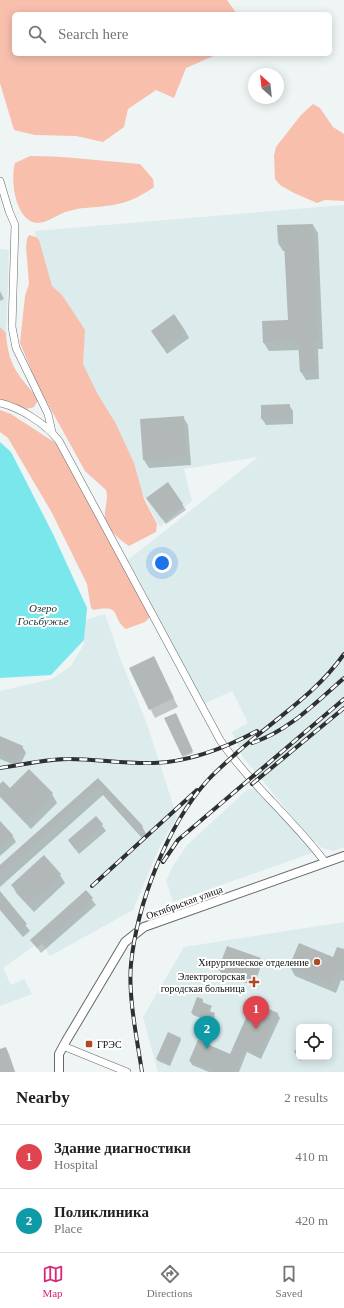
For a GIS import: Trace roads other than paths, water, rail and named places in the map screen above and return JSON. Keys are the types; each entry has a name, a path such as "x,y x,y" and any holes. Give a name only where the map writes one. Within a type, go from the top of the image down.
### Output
{"street":[{"path":"0,181 9,212 15,226 12,327 16,348 48,414 52,432"},
{"path":"0,403 18,410 52,432 59,441 220,740 234,761 310,842 325,862"},
{"name":"Октябрьская улица","path":"59,1072 59,1054 63,1046 126,942 144,927 344,856"},
{"path":"63,1046 127,1072"}],"water":[{"name":"Озеро Госьбужье","path":"0,442 11,452 54,536 87,608 84,640 51,675 0,678"}],"railway":[{"path":"142,1072 132,1004 130,976 131,964 134,941 147,892 167,843 192,799 207,781 240,750 295,705 321,681 344,654"},
{"path":"252,743 265,738 290,724 344,678"},
{"path":"163,862 178,840 344,699"},
{"path":"252,784 344,708"},
{"path":"0,768 60,759 143,763 181,760 207,753 233,743 257,731"},
{"path":"92,886 197,790"}],"place":[{"name":"Хирургическое отделение","path":"317,962"},
{"name":"Электрогорская городская больница","path":"254,982"},
{"name":"Здание диагностики","path":"256,1029"},
{"name":"ГРЭС","path":"89,1044"},
{"name":"Поликлиника","path":"207,1049"}]}
